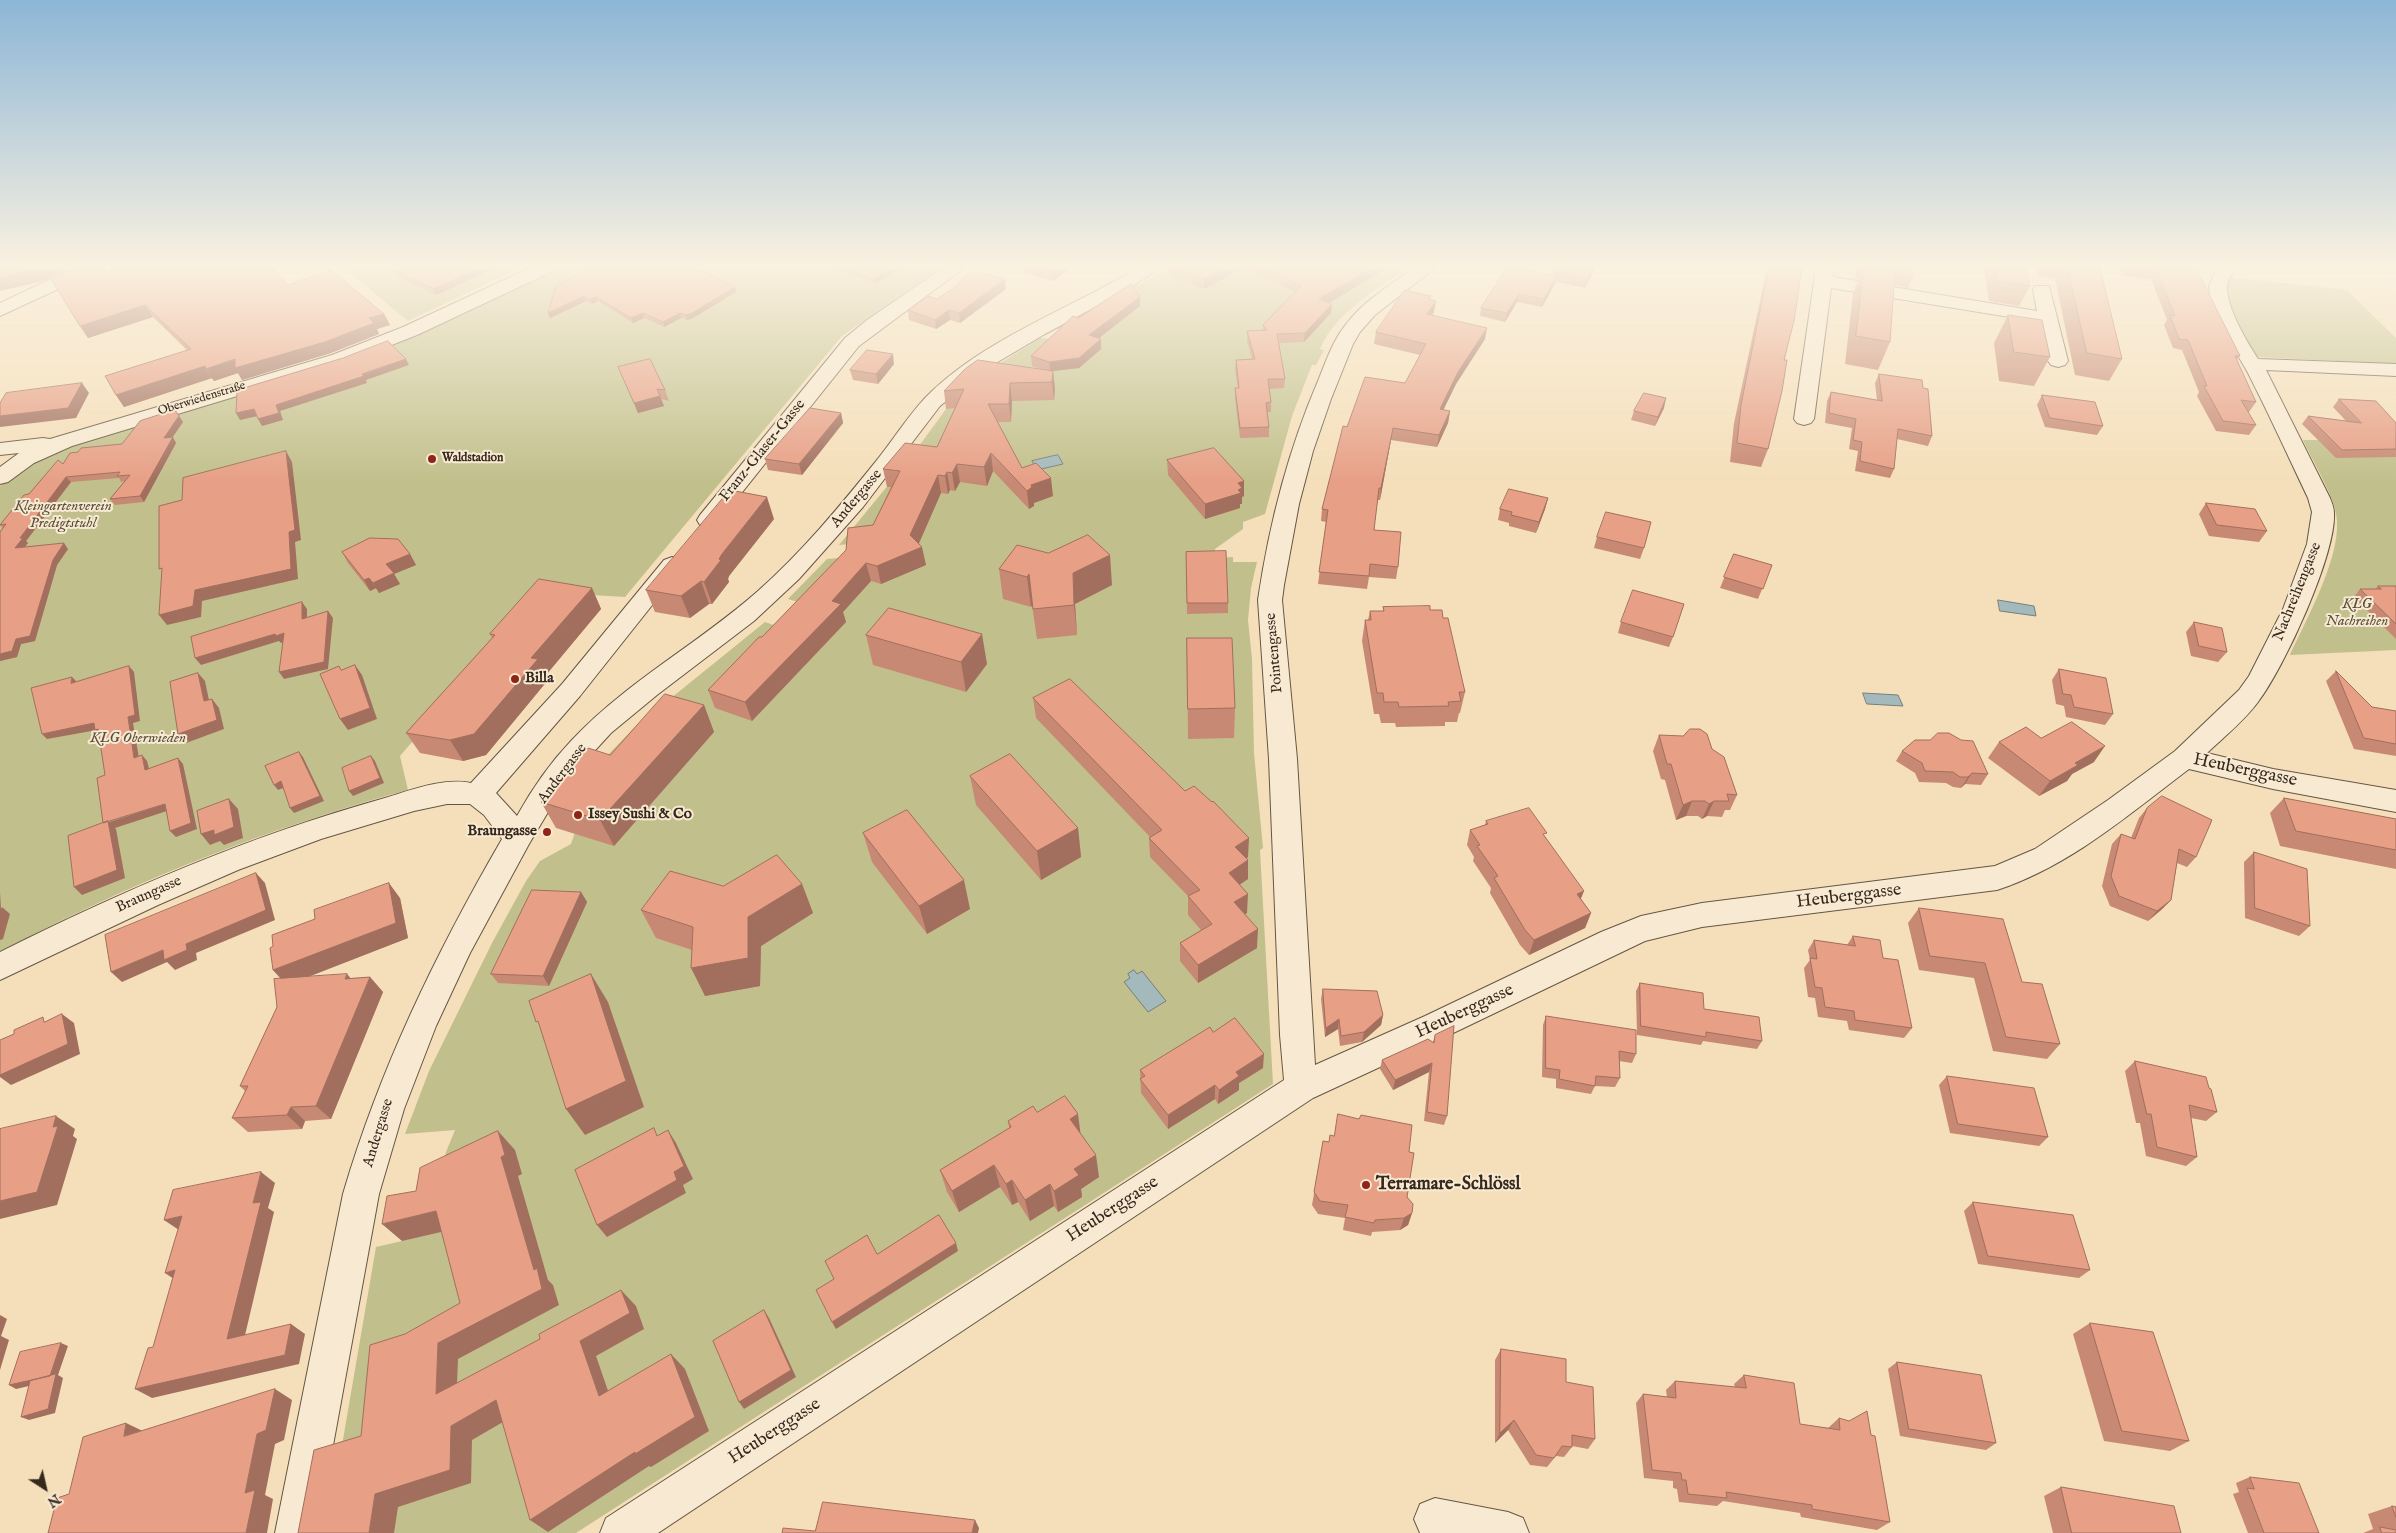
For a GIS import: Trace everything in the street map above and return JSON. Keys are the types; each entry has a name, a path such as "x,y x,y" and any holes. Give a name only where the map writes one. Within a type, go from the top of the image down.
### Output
{"street":[{"name":"Oberwiedenstraße","path":"0,478 26,458 64,441 339,359 388,340"},
{"name":"Franz-Glaser-Gasse","path":"477,795 571,690 855,340"},
{"name":"Andergasse","path":"296,1533 362,1194 372,1152 397,1077 474,916 518,838 549,788 591,737 626,707 724,633 768,596 805,559 857,500 938,397 994,354 1020,340"},
{"name":"Pointengasse","path":"1301,1087 1296,1035 1283,759 1270,600 1296,465 1346,340"},
{"path":"1804,419 1815,340"},
{"path":"2053,340 2058,361"},
{"name":"Nachreihengasse","path":"2185,758 2248,697 2260,680 2295,609 2319,544 2323,512 2319,498 2256,370 2245,356 2238,340"},
{"path":"2256,370 2259,365 2267,364 2396,370"},
{"path":"0,449 64,441"},
{"name":"Heuberggasse","path":"621,1533 1301,1087 1641,929 1702,914 1997,878 2019,872 2072,840 2185,758 2272,778 2396,801"},
{"name":"Braungasse","path":"0,967 118,908 296,836 364,814 426,798 456,794 477,795"},
{"path":"477,795 492,806 518,838"},
{"path":"1435,1519 1508,1533"}],"green space":[{"path":"406,340 839,340 625,597 541,592 400,756 408,790 303,822 200,859 98,903 0,952 0,486 33,461 59,449 337,366"},
{"path":"1038,340 1325,340 1320,349 1324,350 1316,365 1312,365 1292,416 1265,514 1243,522 1243,529 1215,549 1216,558 1233,557 1233,562 1257,562 1251,588 1248,620 1252,659 1254,753 1263,848 1260,850 1273,1084 576,1533 327,1533 376,1247 402,1241 439,1186 446,1152 455,1130 405,1134 429,1071 492,943 526,881 540,861 571,844 597,766 634,728 765,622 788,630 811,606 788,599 827,559 851,557 852,544 839,545 908,461 946,409 985,373"},
{"path":"2246,340 2396,340 2396,364 2256,357"},
{"name":"KLG Nachreihen","path":"2303,440 2396,440 2396,650 2290,655 2322,586 2329,566 2337,530 2334,505"}],"shaded area":[{"path":"1058,455 1063,464 1037,470 1032,461"},
{"path":"1998,600 2034,606 2036,616 2000,611"},
{"path":"1863,693 1898,695 1903,706 1867,704"},
{"path":"1134,970 1137,974 1142,971 1166,1001 1148,1012 1124,982 1130,978 1128,974"}],"building":[{"path":"181,340 331,340 235,368 235,359 206,369 205,366 116,395 105,376 191,349"},
{"path":"1048,340 1100,340 1079,358 1049,362 1031,356"},
{"path":"1249,340 1278,340 1285,379 1268,379 1271,402 1266,403 1269,427 1240,428 1235,388 1239,388 1236,360 1255,359"},
{"path":"1407,340 1479,340 1458,372 1440,409 1450,411 1439,435 1393,428 1381,488 1379,488 1374,530 1401,532 1398,567 1370,564 1369,576 1319,572 1328,510 1322,509 1343,426 1347,427 1365,377 1405,383 1426,344"},
{"path":"1754,340 1789,340 1784,360 1787,360 1782,391 1768,449 1737,443 1741,405"},
{"path":"1876,340 1890,340 1890,342"},
{"path":"2012,340 2046,340 2050,357 2014,352"},
{"path":"2084,340 2117,340 2122,359 2087,353"},
{"path":"2184,340 2232,340 2240,356 2235,356 2256,402 2241,400 2256,425 2223,421 2204,386 2207,386 2188,340"},
{"path":"388,341 406,359 362,374 364,376 276,405 279,413 258,419 254,409 236,413 237,390 343,358"},
{"path":"867,350 893,354 876,374 850,370"},
{"path":"650,359 665,390 657,389 660,396 634,403 618,367"},
{"path":"978,360 1053,371 1052,382 1010,383 1009,404 988,404 1022,468 1036,463 1051,478 1031,485 1032,487 1027,491 991,453 984,467 957,464 952,473 947,472 945,476 938,475 910,535 922,547 877,566 866,563 832,601 841,604 745,702 708,690 846,550 848,528 873,525 900,471 883,469 905,443 937,447 964,389 944,391 965,369"},
{"path":"1879,374 1922,380 1923,388 1928,389 1932,436 1898,429 1894,469 1860,461 1862,442 1853,440 1856,419 1829,413 1831,392 1882,401"},
{"path":"82,383 68,408 0,416 0,403 6,393"},
{"path":"1644,393 1666,398 1658,417 1634,411"},
{"path":"2042,395 2095,402 2103,426 2050,418"},
{"path":"2339,399 2376,401 2396,423 2396,449 2342,450 2308,416 2361,423"},
{"path":"810,408 841,413 799,464 765,459"},
{"path":"175,410 179,416 164,438 173,437 140,496 110,499 130,475 117,476 120,472 66,477 20,538 23,538 15,548 64,543 53,560 30,636 16,639 12,651 0,654 0,532 6,524 0,525 24,495 29,494 58,460 63,464 70,453 78,452 81,448 122,444 140,421"},
{"path":"1214,448 1244,481 1238,483 1242,488 1238,490 1241,493 1205,504 1167,460"},
{"path":"286,451 295,530 289,532 291,569 195,590 193,606 159,615 162,568 159,569 159,506 182,500 183,478"},
{"path":"1509,489 1548,498 1539,522 1511,515 1512,512 1500,509"},
{"path":"730,490 767,497 722,554 719,559 721,560 704,582 701,581 681,596 646,590"},
{"path":"2206,503 2255,509 2267,531 2217,525"},
{"path":"1606,512 1651,522 1644,548 1597,537"},
{"path":"1088,535 1110,555 1073,573 1074,605 1033,609 1029,574 1027,577 999,569 1017,545 1048,553"},
{"path":"370,538 398,539 410,554 386,564 394,573 373,583 369,578 364,580 342,552"},
{"path":"1226,551 1228,603 1187,603 1186,552"},
{"path":"1734,554 1772,565 1763,589 1724,577"},
{"path":"539,579 592,588 531,658 538,659 474,734 450,740 406,733 495,635 490,634"},
{"path":"2378,586 2396,586 2396,624 2360,589 2381,589"},
{"path":"1633,590 1684,604 1673,637 1621,622"},
{"path":"302,602 302,619 328,611 324,662 279,672 284,633 195,658 191,637"},
{"path":"1430,606 1430,610 1442,610 1443,618 1448,618 1465,692 1459,692 1461,701 1448,702 1449,706 1399,707 1398,702 1384,702 1383,693 1377,693 1365,620 1371,620 1370,611 1384,611 1383,607"},
{"path":"889,608 982,634 961,662 866,635"},
{"path":"2194,622 2222,628 2227,652 2199,646"},
{"path":"1187,638 1232,638 1235,708 1188,709"},
{"path":"355,665 370,708 340,719 320,674 339,666 341,670"},
{"path":"129,666 135,715 128,717 134,758 142,755 145,770 178,758 191,823 170,831 165,804 103,823 97,778 105,775 98,729 95,730 94,723 42,734 31,688 72,677 71,683"},
{"path":"2059,669 2106,678 2113,714 2074,707 2071,695 2063,694"},
{"path":"2336,671 2372,707 2396,711 2396,744 2364,738"},
{"path":"198,673 204,701 212,699 217,720 178,734 170,682"},
{"path":"1070,679 1185,791 1194,786 1213,801 1249,838 1235,847 1248,860 1229,873 1248,894 1234,902 1258,929 1198,965 1180,943 1212,924 1188,896 1200,890 1149,838 1162,830 1033,698"},
{"path":"665,694 704,705 600,820 541,802 588,748 610,755"},
{"path":"2072,722 2105,746 2075,763 2078,765 2050,781 1999,742 2026,727 2041,738"},
{"path":"1690,729 1700,729 1707,734 1712,749 1724,757 1737,795 1727,794 1729,801 1714,801 1709,804 1705,801 1692,801 1683,805 1671,764 1667,764 1659,735 1683,736"},
{"path":"1938,733 1949,733 1961,740 1973,741 1988,774 1972,773 1968,777 1960,777 1953,772 1925,771 1922,763 1902,751 1915,740 1930,740"},
{"path":"299,752 320,796 290,808 281,781 274,785 265,766"},
{"path":"1010,754 1078,828 1037,851 970,776"},
{"path":"371,756 380,778 349,791 342,768"},
{"path":"2162,796 2212,820 2196,857 2179,849 2171,900 2157,911 2119,896 2111,876 2121,834 2135,839 2147,808"},
{"path":"2284,798 2396,819 2396,850 2296,831"},
{"path":"229,799 234,827 214,835 214,830 201,834 197,811"},
{"path":"1529,808 1547,833 1543,834 1584,891 1577,894 1591,913 1534,940 1525,930 1494,878 1498,876 1477,846 1480,845 1470,830 1488,824 1486,821"},
{"path":"907,810 964,880 919,906 863,833"},
{"path":"108,821 117,870 74,887 68,836"},
{"path":"2254,852 2307,869 2310,926 2255,908"},
{"path":"777,855 802,884 748,917 748,958 691,968 693,927 641,910 670,871 723,886"},
{"path":"256,873 266,910 186,944 187,950 164,960 163,950 111,972 105,935"},
{"path":"389,883 396,923 273,970 270,948 273,946 272,935 315,919 314,910"},
{"path":"532,890 581,892 543,976 491,974"},
{"path":"1919,908 2003,919 2022,982 2042,984 2060,1044 2006,1037 1985,963 1930,956"},
{"path":"1853,936 1880,940 1883,958 1898,960 1912,1028 1855,1020 1854,1011 1825,1007 1822,988 1815,987 1810,958 1817,959 1814,940 1855,946"},
{"path":"347,974 345,979 370,977 316,1106 291,1107 287,1115 232,1118 248,1086 240,1086 277,1007 274,979"},
{"path":"591,974 626,1081 566,1109 538,1021 536,1022 529,1001"},
{"path":"1640,983 1703,993 1704,1009 1759,1017 1762,1041 1706,1032 1706,1037 1641,1026"},
{"path":"1323,989 1377,991 1383,1015 1364,1032 1341,1036 1339,1019 1326,1028"},
{"path":"62,1014 68,1044 0,1075 0,1040 14,1034 14,1030 43,1017 44,1022"},
{"path":"1546,1016 1636,1030 1636,1054 1619,1051 1620,1078 1596,1076 1595,1086 1559,1079 1560,1070 1546,1068"},
{"path":"1235,1018 1264,1054 1236,1072 1239,1076 1219,1090 1215,1085 1168,1115 1140,1079 1145,1076 1140,1070 1210,1027 1213,1032"},
{"path":"1454,1026 1447,1116 1427,1112 1432,1063 1395,1080 1382,1060 1428,1039 1434,1043 1435,1035"},
{"path":"2135,1061 2206,1077 2217,1112 2189,1105 2197,1157 2157,1147 2151,1114 2147,1114"},
{"path":"1947,1076 2034,1088 2048,1137 1958,1124"},
{"path":"1065,1096 1078,1114 1070,1119 1096,1155 1074,1169 1079,1175 1054,1191 1050,1184 1025,1200 1012,1180 1006,1184 994,1165 952,1191 940,1170 1011,1127 1008,1121 1033,1106 1037,1112"},
{"name":"Terramare-Schlössl","path":"1338,1114 1359,1119 1361,1115 1412,1125 1409,1152 1414,1153 1407,1197 1413,1204 1412,1213 1404,1218 1375,1220 1374,1223 1345,1217 1348,1205 1320,1201 1314,1192 1323,1141 1329,1142 1330,1135 1334,1136"},
{"path":"56,1116 53,1127 58,1126 37,1192 0,1201 0,1129"},
{"path":"654,1128 657,1136 668,1130 684,1166 674,1172 677,1180 597,1225 575,1170"},
{"path":"498,1131 505,1155 501,1157 534,1270 537,1268 542,1289 438,1343 436,1394 540,1339 539,1334 621,1290 630,1313 580,1341 599,1396 671,1354 695,1417 635,1454 635,1452 530,1520 496,1400 451,1426 450,1470 375,1494 369,1533 298,1533 314,1450 361,1436 370,1345 405,1334 460,1303 436,1211 382,1224 387,1196 416,1191 420,1168"},
{"path":"261,1172 253,1203 261,1202 227,1339 291,1324 285,1355 135,1389 148,1348 153,1347 175,1270 165,1273 182,1216 164,1220 173,1190"},
{"path":"1973,1202 2073,1215 2090,1270 1988,1256"},
{"path":"939,1215 956,1243 832,1322 816,1290 834,1279 825,1261 867,1235 877,1254"},
{"path":"764,1310 791,1370 739,1402 713,1341"},
{"path":"2090,1323 2153,1332 2189,1441 2122,1431"},
{"path":"61,1343 50,1376 9,1385 20,1352"},
{"path":"1501,1349 1566,1359 1566,1382 1593,1387 1595,1439 1572,1435 1572,1447 1562,1446 1554,1458 1536,1455 1514,1420 1500,1433"},
{"path":"1897,1362 1981,1375 1996,1443 1909,1429"},
{"path":"56,1374 48,1409 21,1417 30,1381"},
{"path":"1744,1375 1794,1383 1800,1424 1840,1430 1839,1418 1849,1421 1867,1411 1871,1435 1875,1436 1890,1522 1812,1509 1812,1505 1726,1492 1727,1498 1688,1494 1686,1480 1682,1480 1681,1473 1652,1470 1643,1394 1676,1398 1675,1381 1746,1388"},
{"path":"275,1389 266,1430 257,1434 245,1493 255,1490 246,1533 48,1533 57,1498 69,1494 83,1437 126,1423 124,1436"},
{"path":"2250,1477 2299,1483 2319,1533 2264,1533 2247,1488 2254,1489"},
{"path":"2061,1487 2174,1506 2181,1533 2072,1533"},
{"path":"823,1502 975,1520 972,1533 782,1533 783,1528 815,1531"},
{"path":"2392,1506 2396,1507 2396,1517"},
{"path":"2380,1527 2396,1530 2396,1533 2382,1533"}],"place":[{"name":"Waldstadion","path":"432,459"},
{"name":"Billa","path":"515,679"},
{"name":"Issey Sushi & Co","path":"578,815"},
{"name":"Braungasse","path":"547,832"},
{"name":"Terramare-Schlössl","path":"1366,1185"}],"park label":[{"name":"Kleingartenverein Predigtstuhl","path":"63,516"},
{"name":"KLG Oberwieden","path":"138,739"}]}
